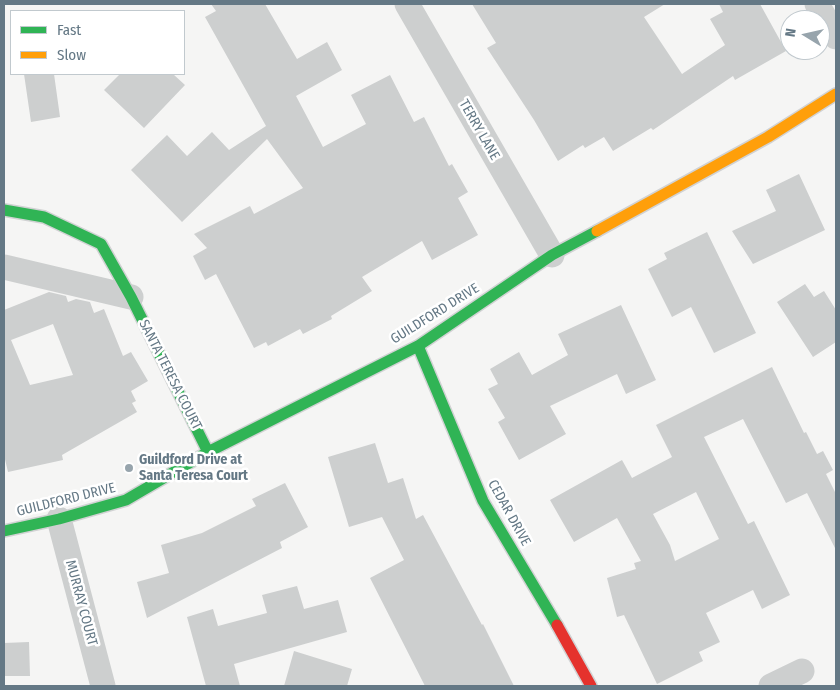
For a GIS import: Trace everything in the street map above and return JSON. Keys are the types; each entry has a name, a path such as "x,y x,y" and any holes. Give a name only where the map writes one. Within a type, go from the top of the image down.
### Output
{"street":[{"name":"TERRY LANE","path":"407,4 552,255"},
{"path":"817,4 836,37"},
{"name":"GUILDFORD DRIVE","path":"4,530 59,519 126,500 208,452 418,346 552,255 768,137 836,94"},
{"name":"SANTA TERESA COURT","path":"4,210 44,217 101,244 131,297 208,452"},
{"path":"4,266 131,297"},
{"name":"CEDAR DRIVE","path":"418,346 483,501 550,611 591,686"},
{"name":"MURRAY COURT","path":"59,519 103,686"},
{"path":"771,686 802,671"}],"building":[{"path":"211,4 265,4 297,59 327,42 342,70 296,96 323,147 366,124 351,95 390,75 414,122 424,117 449,166 452,164 468,192 458,198 478,235 432,260 422,241 362,277 372,291 331,316 332,319 303,334 300,329 268,346 266,342 254,348 216,274 205,280 193,256 207,248 194,234 250,206 254,214 303,188 267,139 182,222 131,170 167,135 187,156 212,132 229,150 266,126 205,17 216,11"},
{"path":"472,4 665,4 644,17 682,74 725,45 710,19 723,12 719,4 760,4 780,40 780,54 735,80 733,76 653,130 651,128 613,151 604,137 585,148 583,145 558,161 487,48 496,43"},
{"path":"24,75 54,75 60,117 31,122"},
{"path":"119,75 174,75 185,85 144,128 104,90"},
{"path":"799,174 825,230 753,264 732,231 776,211 766,190"},
{"path":"707,232 756,333 714,353 691,307 672,317 648,269 667,259 664,253"},
{"path":"805,284 814,297 824,291 836,310 836,342 813,357 777,302"},
{"path":"49,292 66,296 68,302 76,299 90,302 94,313 104,309 123,356 131,352 148,381 131,391 136,401 132,403 137,412 62,455 63,460 8,472 4,455 4,310","holes":["53,324 73,375 30,385 11,340"]},
{"path":"621,305 656,380 626,394 617,374 550,406 566,434 519,460 498,422 505,418 488,389 498,384 490,369 519,352 532,375 568,355 558,334"},
{"path":"772,367 804,433 806,432 817,454 823,451 833,470 826,474 836,494 836,550 807,493 786,503 743,419 704,437 748,524 754,521 790,595 762,609 753,590 706,613 720,642 699,652 703,661 657,684 624,615 617,617 607,578 636,569 634,563 641,561 617,518 574,542 550,500 622,460 632,478 672,457 656,425","holes":["696,492 719,539 675,561 670,545 653,514"]},
{"path":"375,443 388,483 403,478 416,519 423,515 483,624 514,686 425,686 370,578 404,560 382,517 349,527 328,457"},
{"path":"285,483 308,527 280,542 282,548 147,618 137,582 169,573 161,545 202,533 256,506 252,499"},
{"path":"297,586 304,609 338,600 347,632 234,664 240,686 206,686 187,617 213,609 218,626 267,613 262,595"},
{"path":"29,642 30,676 4,676 4,643"},
{"path":"294,651 352,669 347,686 284,686"}],"traffic: fast":[{"path":"4,210 44,217 101,244 131,297 208,452"},
{"path":"4,531 59,519 126,500 208,452 418,346 552,255 597,231"},
{"path":"418,346 483,501 557,625"}],"traffic: slow":[{"path":"597,231 768,137 836,94"}],"traffic: jam":[{"path":"557,625 591,686"}],"place":[{"name":"Guildford Drive at Santa Teresa Court","path":"129,468"}]}
